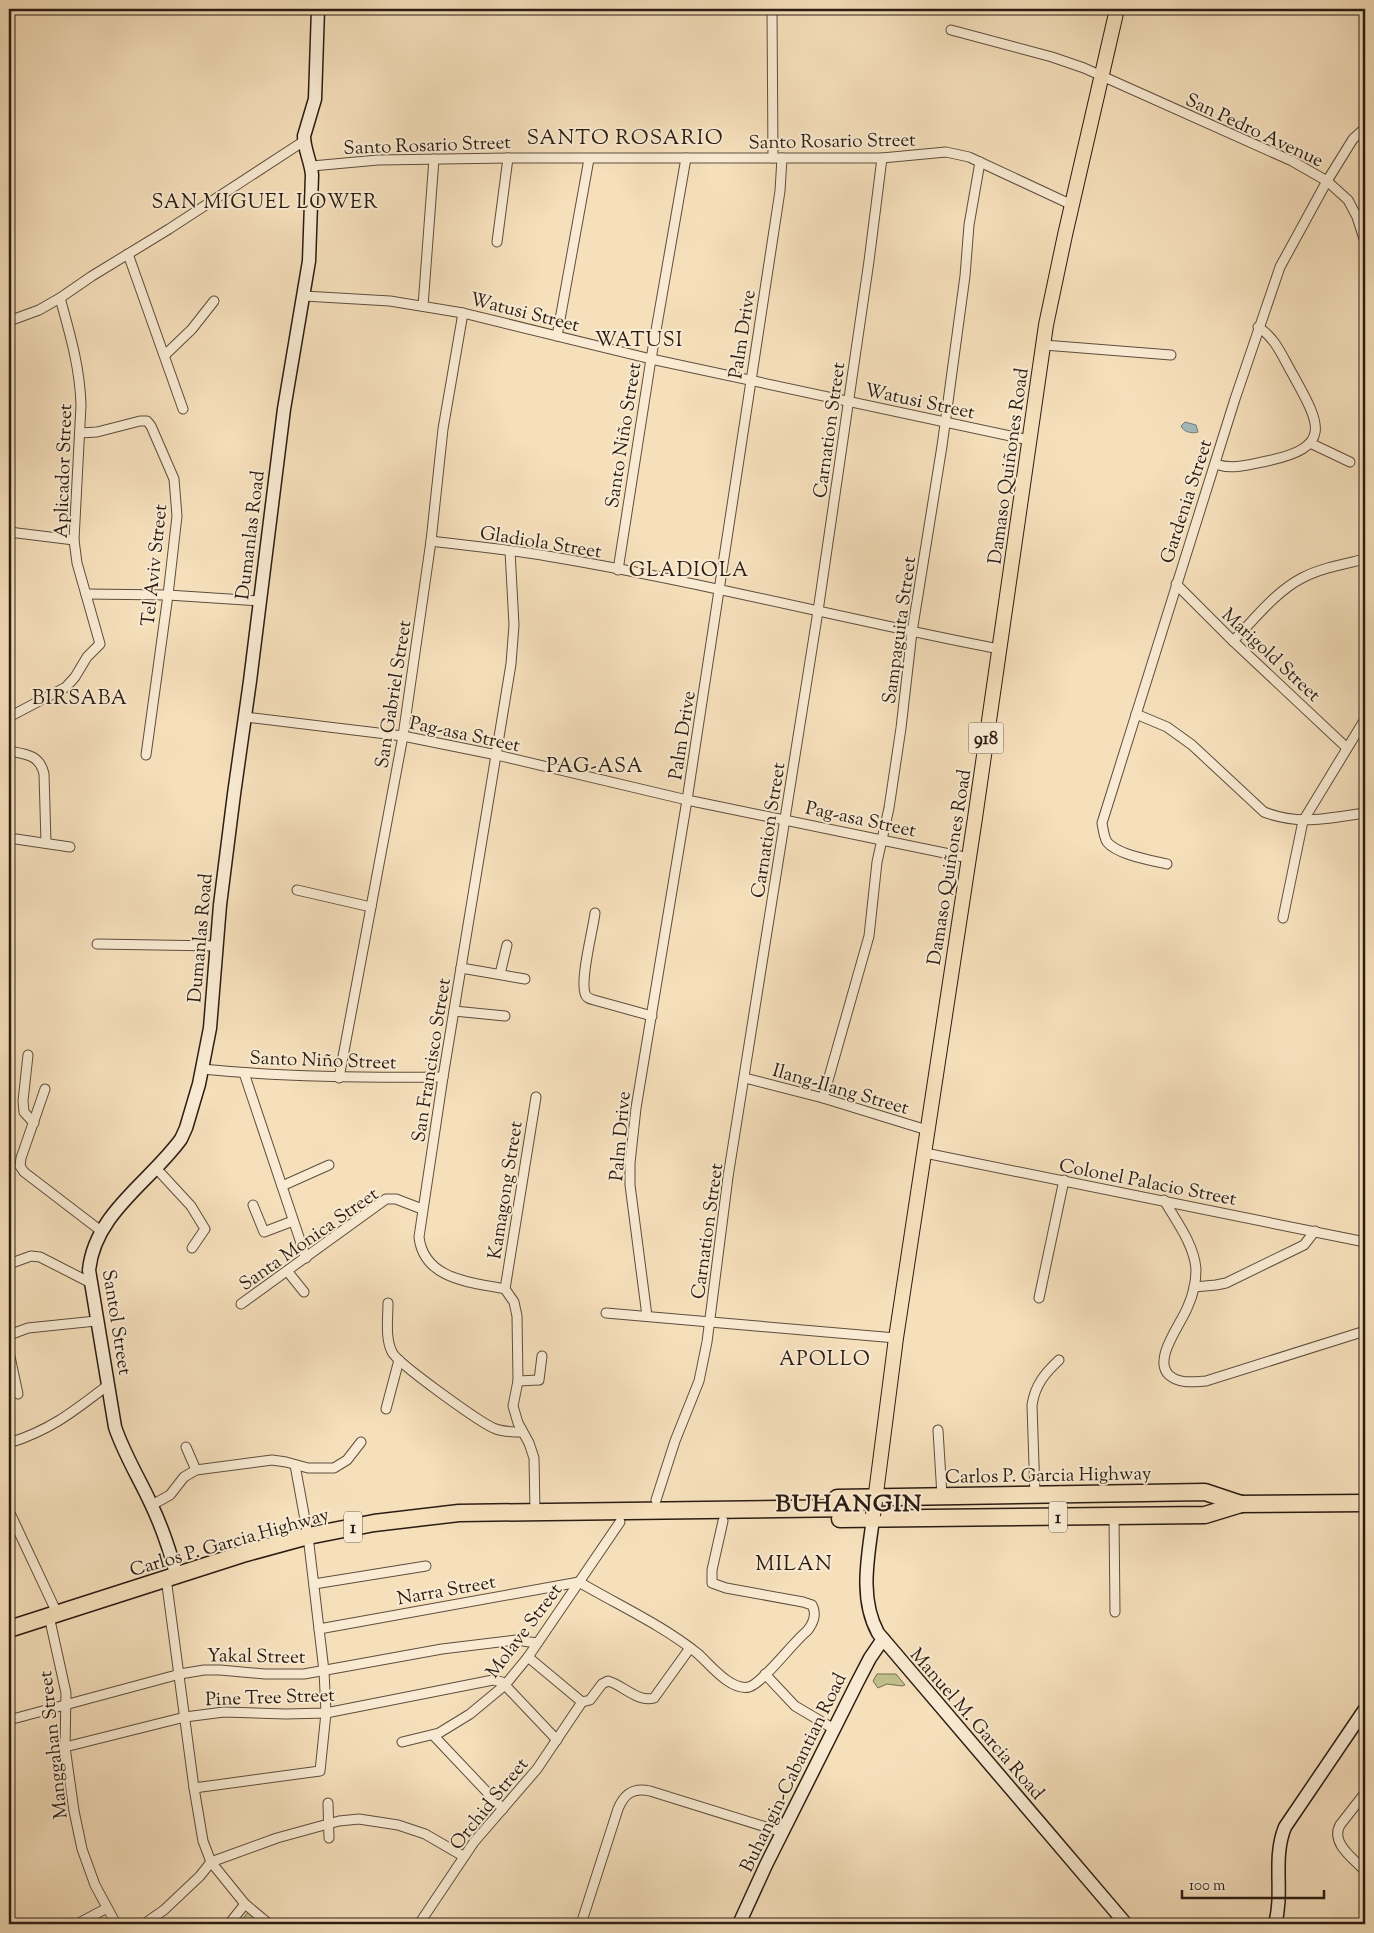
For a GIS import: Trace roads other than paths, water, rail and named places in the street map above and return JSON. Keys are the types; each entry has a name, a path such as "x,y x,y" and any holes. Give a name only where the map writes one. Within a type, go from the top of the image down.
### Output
{"highway":[{"name":"Carlos P. Garcia Highway","path":"555,1512 596,1501 876,1499 942,1496 1205,1492 1241,1504"},
{"name":"Carlos P. Garcia Highway","path":"892,1508 1365,1503"},
{"name":"Carlos P. Garcia Highway","path":"555,1512 596,1522 873,1517 1205,1516 1241,1504"},
{"name":"Carlos P. Garcia Highway","path":"9,1628 237,1555 308,1536 374,1523 442,1515 535,1512 856,1508"}],"main road":[{"path":"304,141 315,99 318,9"},
{"name":"Damaso Quiñones Road","path":"876,1499 896,1338 1044,345 1072,205 1117,9"},
{"name":"Dumanlas Road","path":"202,1069 210,1028 234,794 284,409 309,260 312,166 304,141"},
{"name":"Santol Street","path":"171,1576 170,1550 152,1505 122,1449 115,1427 89,1282 90,1259 101,1231 121,1205 175,1148 186,1128 202,1069"},
{"name":"918","path":"873,1517 876,1499"},
{"name":"Manuel M. Garcia Road","path":"873,1517 867,1565 867,1595 871,1617 883,1639 1126,1924"},
{"name":"Buhangin-Cabantian Road","path":"739,1924 782,1832 864,1668 883,1639"},
{"path":"1275,1924 1278,1908 1278,1848 1284,1827 1365,1709"}],"street":[{"name":"Palm Drive","path":"648,1316 632,1203 630,1163 636,1108 687,800 780,191 777,158 772,9"},
{"name":"San Pedro Avenue","path":"951,30 1052,57 1102,76 1292,162 1327,181 1348,200 1357,217 1365,242"},
{"name":"Gardenia Street","path":"1167,864 1132,856 1115,848 1106,841 1102,823 1258,327 1280,266 1327,181 1353,139 1365,128"},
{"path":"9,321 49,305 304,141"},
{"name":"Santo Rosario Street","path":"312,166 378,160 434,159 882,158 946,152 961,154 1072,205"},
{"path":"497,242 508,158"},
{"name":"Santo Niño Street","path":"618,570 651,359 686,158"},
{"name":"Carnation Street","path":"656,1500 675,1441 699,1381 710,1321 723,1211 818,611 882,158"},
{"path":"423,306 434,159"},
{"path":"557,336 589,159"},
{"name":"Sampaguita Street","path":"823,1098 865,952 871,920 877,862 890,808 912,632 945,422 965,276 969,225 980,162"},
{"path":"128,254 183,409"},
{"name":"Watusi Street","path":"304,296 390,301 463,313 651,359 1029,440"},
{"name":"Aplicador Street","path":"9,717 66,687 75,677 87,657 100,644 77,563 74,540 80,433 80,378 60,298"},
{"path":"165,355 192,329 214,301"},
{"name":"San Gabriel Street","path":"339,1078 403,736 430,541 442,429 463,313"},
{"path":"1215,464 1236,468 1288,457 1300,452 1310,442 1316,429 1314,415 1273,339 1258,327"},
{"path":"1044,345 1172,355"},
{"name":"Tel Aviv Street","path":"80,433 97,432 140,421 147,421 151,426 174,479 177,516 146,755"},
{"path":"1310,442 1350,462"},
{"path":"9,532 74,540"},
{"name":"Gladiola Street","path":"430,541 510,550 618,570 912,632 999,648"},
{"name":"San Francisco Street","path":"505,1289 450,1277 439,1272 431,1265 420,1246 419,1237 443,1077 514,644 510,550"},
{"path":"1233,641 1278,596 1302,578 1335,566 1365,559"},
{"name":"Marigold Street","path":"1176,584 1233,641 1347,748"},
{"path":"86,594 260,601"},
{"path":"1136,714 1167,727 1192,745 1264,812 1303,821 1365,813"},
{"name":"Pag-asa Street","path":"245,717 403,736 497,755 687,800 969,858"},
{"path":"1283,918 1303,821 1365,719"},
{"path":"9,751 38,760 43,766 46,843"},
{"path":"9,838 70,847"},
{"path":"297,890 371,907"},
{"path":"596,913 585,975 584,992 588,998 652,1016"},
{"path":"97,944 217,946"},
{"path":"500,974 507,945"},
{"path":"461,968 525,979"},
{"path":"454,1010 506,1016"},
{"path":"28,1055 23,1101 24,1112 34,1123"},
{"name":"Santo Niño Street","path":"202,1069 339,1078 443,1077"},
{"path":"244,1073 306,1258"},
{"name":"Ilang-Ilang Street","path":"745,1078 823,1098 927,1130"},
{"path":"45,1089 21,1158 20,1166 22,1170 101,1231"},
{"name":"Kamagong Street","path":"505,1289 536,1097"},
{"name":"Colonel Palacio Street","path":"925,1153 1365,1242"},
{"path":"282,1186 330,1165"},
{"path":"155,1167 190,1206 205,1229 192,1248"},
{"path":"1039,1298 1064,1180"},
{"name":"Santa Monica Street","path":"241,1304 288,1272 386,1199 396,1200 422,1209"},
{"path":"1164,1200 1190,1245 1196,1270 1189,1305 1169,1343 1164,1359 1164,1366 1167,1372 1179,1380 1206,1381 1365,1331"},
{"path":"254,1205 264,1232 293,1221"},
{"path":"1194,1287 1226,1283 1304,1245 1313,1236 1315,1231"},
{"path":"9,1264 31,1256 40,1257 89,1282"},
{"path":"288,1272 304,1292"},
{"path":"505,1289 514,1302 517,1316 518,1381 513,1406 534,1458 535,1512"},
{"path":"388,1303 389,1341 392,1352 399,1360 486,1425 506,1432 522,1432"},
{"path":"606,1313 896,1338"},
{"path":"9,1335 28,1328 96,1321"},
{"path":"9,1352 18,1394"},
{"path":"518,1381 539,1380 542,1356"},
{"path":"386,1409 399,1360"},
{"path":"1035,1495 1032,1405 1034,1395 1041,1380 1060,1360"},
{"path":"9,1443 36,1434 57,1424 108,1385"},
{"path":"938,1430 942,1496"},
{"path":"152,1505 170,1495 184,1477 196,1470 272,1460 286,1462 295,1466 334,1468 347,1460 361,1442"},
{"path":"186,1447 196,1470"},
{"path":"194,1788 320,1772 326,1713 324,1671 308,1536 295,1466"},
{"name":"Manggahan Street","path":"9,1511 53,1615 67,1704 65,1747 74,1812 82,1849 95,1885 116,1924"},
{"path":"1114,1516 1115,1612"},
{"path":"579,1582 668,1632 690,1648 726,1680 740,1688 753,1685 811,1626 814,1618 814,1608 811,1604 803,1602 726,1588 712,1583 723,1521"},
{"name":"Molave Street","path":"402,1742 433,1735 470,1714 505,1685 528,1657 620,1522"},
{"path":"314,1584 426,1566"},
{"path":"171,1576 185,1717 203,1841 212,1862 245,1904 269,1924"},
{"name":"Narra Street","path":"319,1629 579,1582"},
{"name":"Yakal Street","path":"9,1720 180,1674 204,1670 285,1675 324,1671 387,1658 487,1643 516,1640 537,1643"},
{"name":"Orchid Street","path":"418,1924 463,1856 537,1769 582,1702 590,1700 602,1684 608,1681 640,1697 649,1700 654,1698 690,1648"},
{"path":"528,1657 582,1702"},
{"path":"765,1674 796,1706 834,1728"},
{"name":"Pine Tree Street","path":"65,1747 185,1717 224,1712 326,1713 486,1681 498,1680 505,1685"},
{"path":"505,1685 557,1740"},
{"path":"433,1735 503,1809"},
{"path":"581,1924 622,1800 627,1794 635,1790 650,1791 782,1832"},
{"path":"1365,1795 1340,1825 1337,1836 1345,1850 1365,1871"},
{"path":"328,1803 329,1838"},
{"path":"144,1924 176,1898 212,1862 277,1838 328,1823 359,1819 398,1825 424,1834 463,1856"},
{"path":"229,1924 245,1904"},
{"path":"77,1924 107,1908"}],"water":[{"path":"1185,422 1196,425 1198,432 1191,433 1184,430 1181,426"}],"tunnel":[{"path":"856,1508 892,1508"}],"district":[{"name":"SANTO ROSARIO","path":"625,137"},
{"name":"SAN MIGUEL LOWER","path":"265,201"},
{"name":"WATUSI","path":"639,339"},
{"name":"GLADIOLA","path":"689,569"},
{"name":"BIRSABA","path":"80,697"},
{"name":"PAG-ASA","path":"595,765"},
{"name":"APOLLO","path":"825,1358"},
{"name":"BUHANGIN","path":"849,1503"},
{"name":"MILAN","path":"794,1563"}]}
